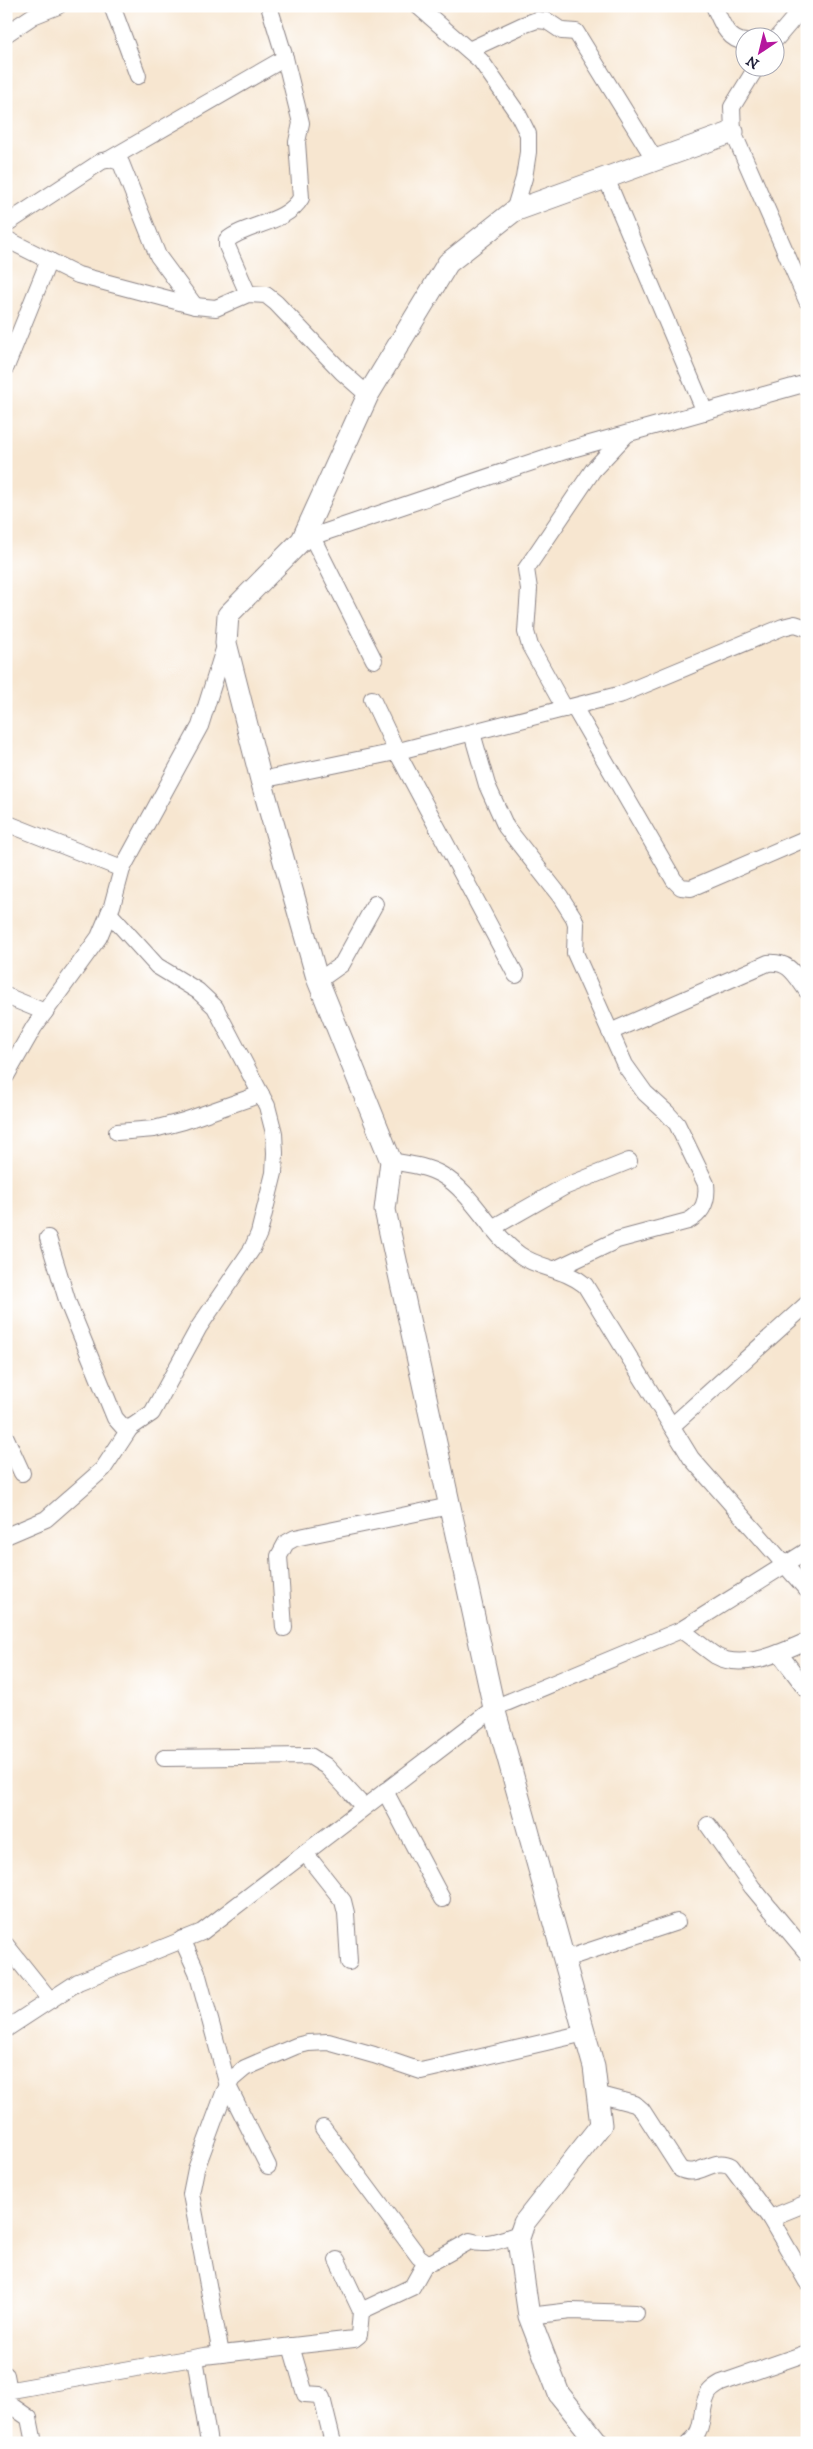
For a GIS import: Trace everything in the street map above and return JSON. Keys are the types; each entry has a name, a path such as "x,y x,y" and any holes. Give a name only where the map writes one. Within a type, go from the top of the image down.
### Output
{"street":[{"path":"6,34 33,16 58,6"},
{"path":"112,6 138,76"},
{"path":"248,294 227,246 227,240 274,220 296,205 301,198 297,142 301,123 285,58 269,6"},
{"path":"418,6 481,61 518,114 528,134 528,152 524,178 514,211"},
{"path":"714,6 727,32 736,40"},
{"path":"785,28 804,6"},
{"path":"469,50 538,20 547,21 562,31 576,32 655,160"},
{"path":"6,224 102,161 110,159 285,58"},
{"path":"750,78 732,107 733,132 807,301"},
{"path":"6,1076 45,1012 99,937 109,914 122,869 200,726 226,643 228,615 307,539 368,395 448,263 514,211 733,132"},
{"path":"110,159 121,163 158,256 195,306"},
{"path":"606,178 705,412"},
{"path":"6,239 78,275 195,306 216,308 248,294 266,295 342,372 368,395"},
{"path":"6,367 49,260"},
{"path":"307,539 565,451 807,383"},
{"path":"628,434 592,470 526,569 529,589 526,632 530,646 669,872 681,887 691,888 807,838"},
{"path":"307,539 374,660"},
{"path":"261,780 397,752 622,694 783,627 796,624 807,628"},
{"path":"226,643 261,780 318,981 391,1161 385,1210 494,1708 594,2067 601,2125 524,2223 518,2241 529,2316 559,2394 598,2443"},
{"path":"372,699 397,752 516,975"},
{"path":"472,733 487,785 506,827 560,896 574,918 576,924 575,953 610,1032 634,1079 645,1093 668,1112 688,1144 706,1184 706,1200 697,1216 688,1222 617,1240 556,1270"},
{"path":"6,823 122,869"},
{"path":"318,981 342,964 375,904"},
{"path":"6,1536 46,1519 103,1469 130,1428 143,1421 158,1405 200,1327 246,1260 259,1233 274,1173 274,1133 267,1106 216,1007 198,991 157,966 109,914"},
{"path":"610,1032 768,963 781,963 788,966 807,991"},
{"path":"6,996 45,1012"},
{"path":"117,1132 154,1129 184,1121 261,1094"},
{"path":"391,1161 423,1168 443,1176 522,1257 572,1275 585,1285 691,1458 807,1590"},
{"path":"492,1228 564,1187 629,1161"},
{"path":"48,1238 68,1303 115,1418 123,1427 130,1428"},
{"path":"672,1426 807,1304"},
{"path":"6,1438 22,1472"},
{"path":"284,1628 279,1556 286,1543 295,1538 450,1506"},
{"path":"6,2029 78,1982 202,1932 494,1708 681,1630 807,1551"},
{"path":"681,1630 718,1657 743,1661 780,1653 807,1641"},
{"path":"780,1653 807,1690"},
{"path":"164,1758 310,1756 326,1766 364,1807"},
{"path":"385,1791 442,1899"},
{"path":"708,1825 752,1886 807,1952"},
{"path":"304,1853 343,1901 346,1913 350,1962"},
{"path":"565,1960 677,1922"},
{"path":"182,1939 196,1972 228,2086 268,2166"},
{"path":"6,1945 50,2000"},
{"path":"221,2354 191,2194 196,2169 228,2086 245,2068 308,2043 328,2042 421,2071 585,2033"},
{"path":"597,2094 635,2104 642,2110 680,2168 687,2173 694,2173 718,2163 725,2162 731,2166 770,2218 807,2282"},
{"path":"323,2128 419,2257 426,2262 432,2262 470,2241 481,2245 490,2244 521,2233"},
{"path":"770,2218 807,2203"},
{"path":"34,2443 29,2418 7,2390 221,2354 354,2339 359,2335 361,2310 337,2260"},
{"path":"361,2310 412,2287 426,2262"},
{"path":"529,2316 571,2311 636,2313"},
{"path":"291,2346 305,2394 320,2395 322,2398 332,2443"},
{"path":"689,2443 697,2436 701,2427 706,2396 713,2388 721,2382 807,2353"},
{"path":"195,2358 209,2443"}]}
